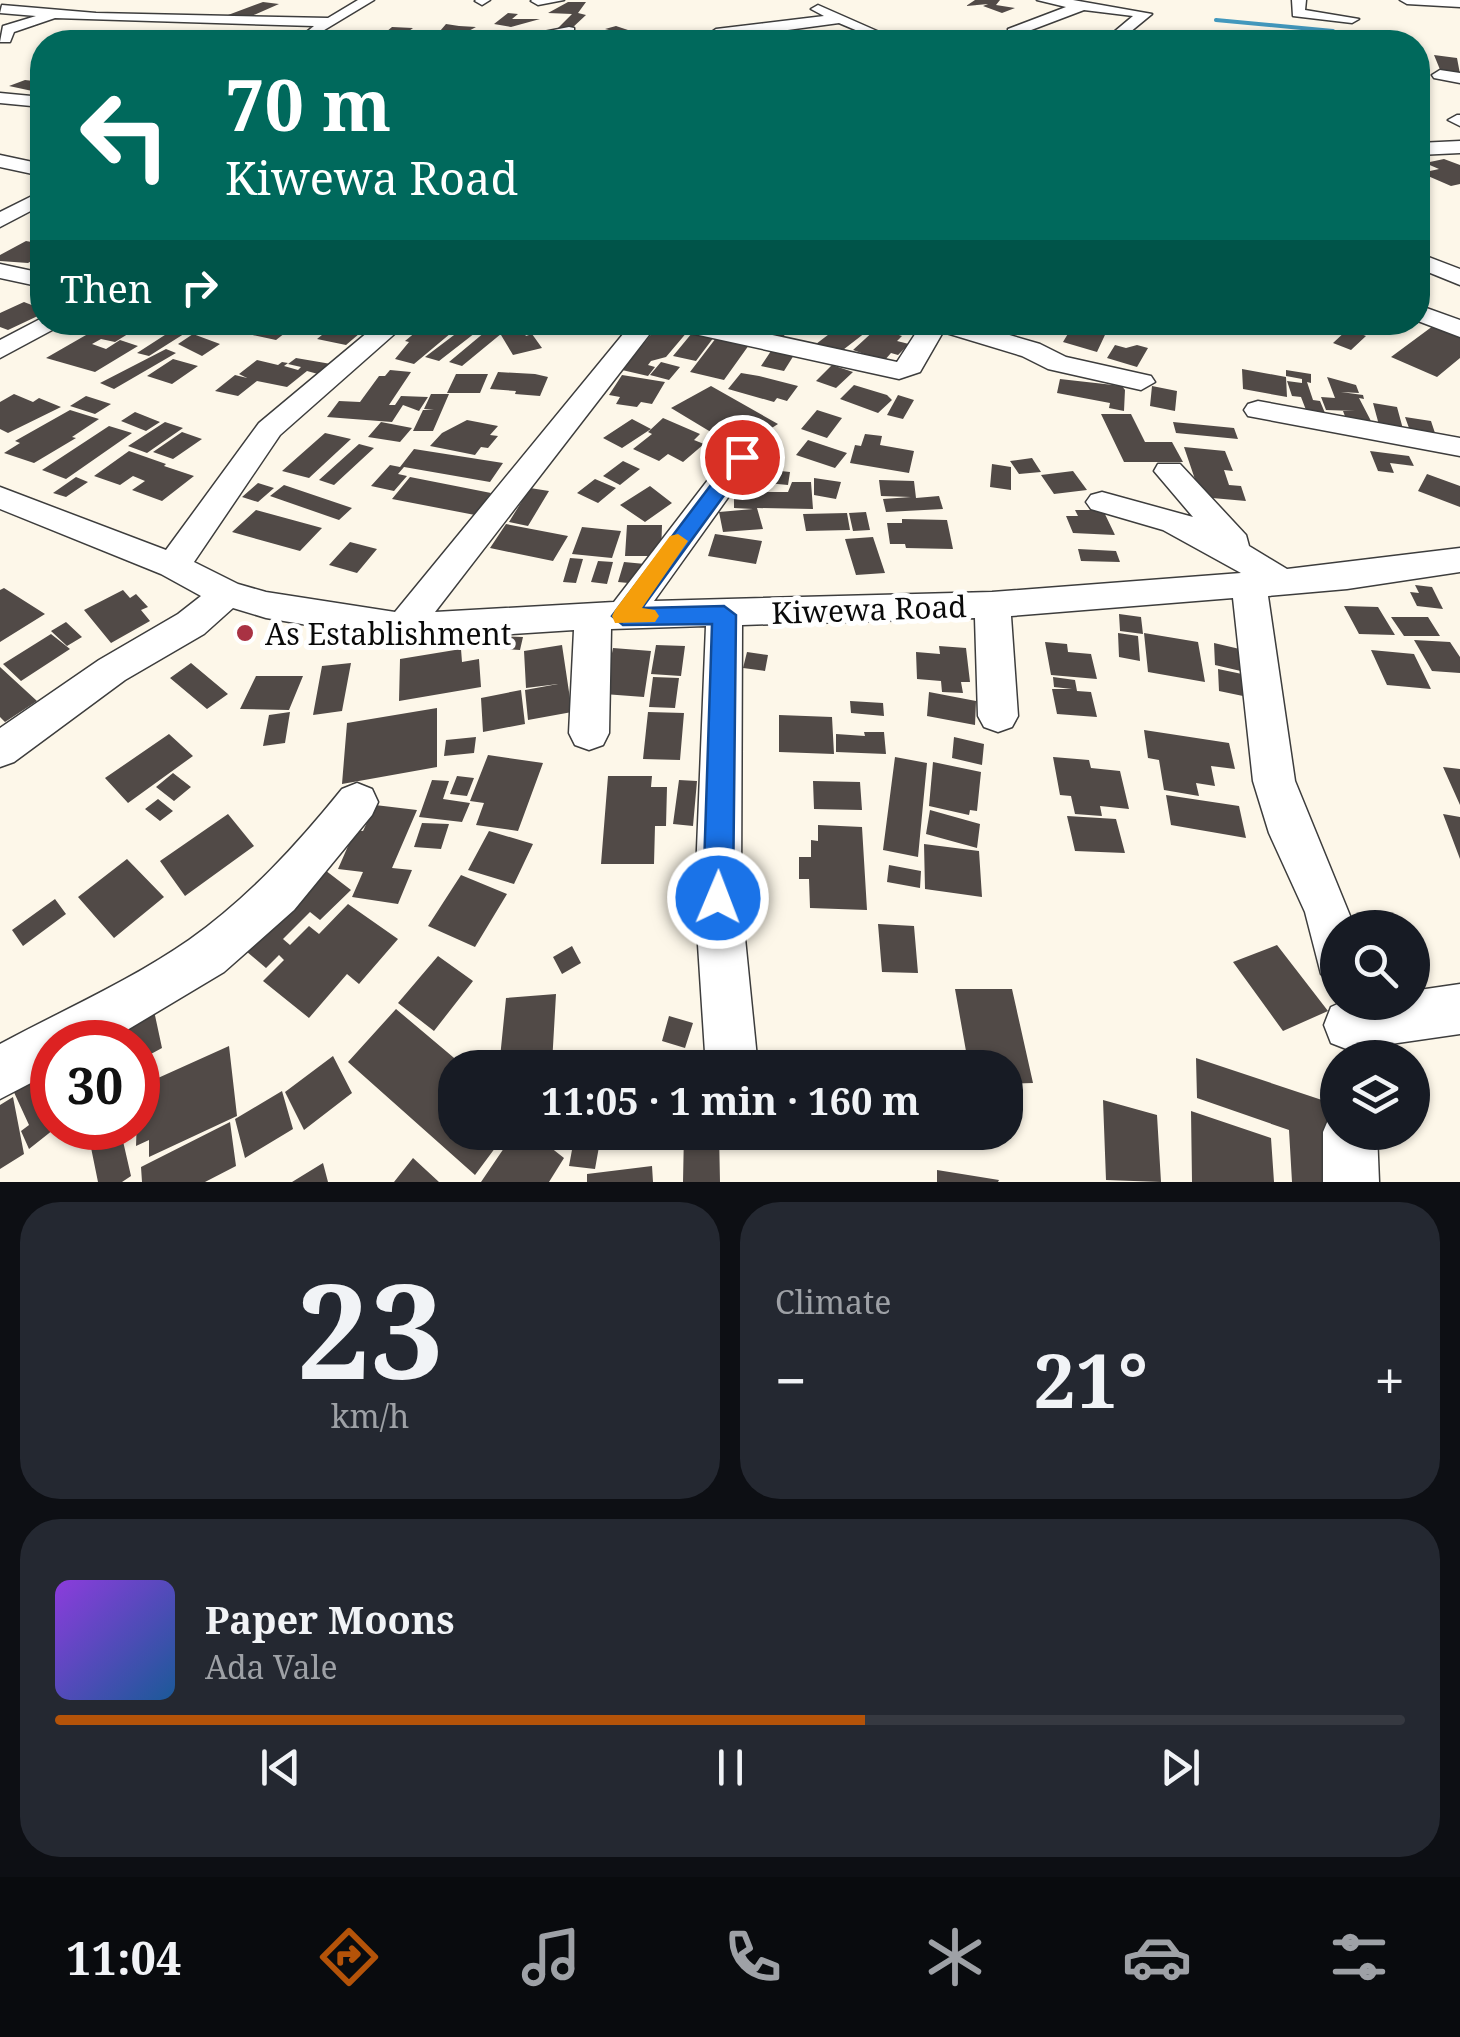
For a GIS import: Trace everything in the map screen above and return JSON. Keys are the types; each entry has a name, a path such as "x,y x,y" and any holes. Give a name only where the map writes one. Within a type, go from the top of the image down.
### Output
{"street":[{"path":"317,30 367,0"},
{"path":"526,11 539,0 557,0"},
{"path":"1044,0 1146,14"},
{"path":"1124,30 1165,0"},
{"path":"1299,0 1298,12 1352,18"},
{"path":"1406,0 1460,3"},
{"path":"119,18 152,1"},
{"path":"804,3 864,30"},
{"path":"1018,30 1082,6"},
{"path":"2,8 119,18 330,22"},
{"path":"4,39 8,28 58,14"},
{"path":"744,30 839,20"},
{"path":"1440,75 1460,78"},
{"path":"0,98 30,101"},
{"path":"1430,148 1460,147"},
{"path":"1430,151 1460,160"},
{"path":"0,162 30,168"},
{"path":"0,222 30,204"},
{"path":"1430,265 1460,278"},
{"path":"0,271 30,277"},
{"path":"1430,317 1460,329"},
{"path":"0,350 30,335"},
{"path":"173,566 269,429 380,335"},
{"path":"403,627 637,335"},
{"path":"734,335 899,372 911,366 929,335"},
{"path":"980,335 1031,350 1057,363 1141,382"},
{"path":"1258,410 1460,447"},
{"path":"589,733 608,616 742,457"},
{"path":"1168,471 1260,578 1274,781 1291,834 1328,910"},
{"name":"Kiwewa Road","path":"0,497 173,566 227,594 266,605 403,627 608,616 992,605 1460,560"},
{"path":"1102,502 1155,512 1260,578"},
{"path":"0,750 112,670 191,624 227,594"},
{"path":"992,605 998,716"},
{"path":"724,615 718,898 731,1050"},
{"path":"96,1020 185,971 224,941 317,856 358,802"},
{"path":"1348,1028 1460,1010"},
{"path":"0,1074 30,1057"},
{"path":"1350,1150 1350,1182"}],"building":[{"path":"975,0 1000,0 996,5 1015,8 1002,13 983,6 988,4 966,6"},
{"path":"263,2 279,4 238,22 220,18"},
{"path":"568,2 586,2 578,13 586,15 571,29 557,29 572,14 548,13"},
{"path":"508,13 518,14 512,19 540,19 511,27 494,24"},
{"path":"446,24 476,27 470,30 441,30"},
{"path":"1434,55 1457,58 1460,74 1441,72"},
{"path":"25,80 30,81 30,90 9,86"},
{"path":"1444,159 1460,165 1460,184 1451,186 1430,177 1430,171 1439,169 1430,162"},
{"path":"30,242 28,263 0,261 0,255"},
{"path":"24,302 30,304 30,320 8,330 0,327 0,313"},
{"path":"1437,323 1460,332 1460,358 1437,377 1391,357 1421,335 1430,335 1430,328"},
{"path":"86,335 126,335 115,342 101,339 92,344 106,349 120,340 138,346 95,372 46,358"},
{"path":"165,335 182,335 149,356 137,353"},
{"path":"196,335 220,344 202,356 178,344"},
{"path":"253,335 282,335 276,340"},
{"path":"322,335 358,335 346,345 317,339"},
{"path":"412,335 449,335 414,364 395,359 409,342 405,341"},
{"path":"454,335 472,335 439,361 425,357"},
{"path":"481,335 500,335 462,366 449,362"},
{"path":"501,335 533,335 542,348 513,355"},
{"path":"651,335 685,335 666,357 651,361 648,365 655,367 648,376 622,370"},
{"path":"690,335 714,337 696,361 673,356"},
{"path":"753,335 785,335 780,340"},
{"path":"828,335 862,335 839,353 816,344"},
{"path":"869,335 899,335 902,336 897,341 909,344 884,361 853,350"},
{"path":"1067,335 1105,335 1097,352 1063,342"},
{"path":"1342,335 1366,336 1351,350 1333,343"},
{"path":"716,338 749,345 724,380 690,372"},
{"path":"1115,345 1148,348 1137,367 1107,358"},
{"path":"166,349 176,353 114,389 100,383"},
{"path":"771,351 794,355 784,371 761,366"},
{"path":"296,358 331,364 318,374 307,371 287,387 257,381 238,396 215,391 235,375 247,378 239,374 257,360 288,363 284,366 298,370 301,367 288,364"},
{"path":"173,359 198,366 172,384 147,376"},
{"path":"661,362 680,367 669,380 650,375"},
{"path":"832,365 853,372 836,388 816,381"},
{"path":"1242,369 1286,377 1287,397 1243,389"},
{"path":"390,370 411,372 389,405 395,405 401,396 428,397 419,411 403,405 392,422 327,417 339,401 360,402 379,376"},
{"path":"1286,370 1311,374 1311,383 1307,382 1313,400 1320,401 1325,413 1306,410 1301,397 1292,396 1287,381 1302,383 1302,379 1286,376"},
{"path":"498,372 548,377 540,396 515,394 516,391 490,389"},
{"path":"741,373 798,386 787,401 777,398 774,402 728,389"},
{"path":"456,374 488,374 480,393 447,393"},
{"path":"622,375 665,382 652,404 616,404 620,397 609,395"},
{"path":"1327,377 1356,385 1359,393 1341,392 1363,395 1364,399 1359,398 1371,421 1346,419 1343,411 1355,411 1326,410 1321,397 1335,398"},
{"path":"1060,379 1122,386 1124,411 1109,408 1110,403 1057,393"},
{"path":"854,385 892,400 878,413 840,399"},
{"path":"711,386 778,424 739,449 671,408"},
{"path":"1152,386 1177,391 1175,411 1150,406"},
{"path":"14,394 61,407 8,433 0,429 0,402"},
{"path":"431,394 449,394 433,431 413,431 423,410 434,410 424,409"},
{"path":"898,395 914,400 903,419 887,415"},
{"path":"86,396 111,404 95,414 70,406"},
{"path":"1373,403 1397,407 1403,429 1379,425"},
{"path":"70,410 99,419 34,463 4,453 20,443 15,441"},
{"path":"817,410 842,418 827,438 801,429"},
{"path":"135,412 160,422 146,431 121,421"},
{"path":"1101,414 1131,414 1145,442 1172,442 1183,462 1124,462"},
{"path":"1405,417 1431,421 1435,433 1409,428"},
{"path":"663,418 700,434 694,440 704,444 683,462 668,454 659,461 633,449 652,434 648,432"},
{"path":"632,419 651,429 622,448 603,438"},
{"path":"467,420 498,426 490,435 498,436 488,448 481,447 475,455 430,446 442,433"},
{"path":"165,422 183,428 147,453 128,446"},
{"path":"381,422 412,428 400,442 368,437"},
{"path":"1173,422 1234,428 1238,439 1176,433"},
{"path":"109,426 132,433 66,479 42,470"},
{"path":"182,432 202,439 173,459 153,452"},
{"path":"325,433 351,439 309,478 282,471"},
{"path":"865,434 882,436 880,445 914,451 909,473 850,463 855,445 861,446"},
{"path":"808,440 847,453 835,468 796,455"},
{"path":"359,444 374,448 334,485 319,480"},
{"path":"1184,447 1225,451 1233,471 1224,470 1229,485 1241,486 1246,501 1201,497"},
{"path":"414,449 503,463 490,482 404,467 398,474 407,476 394,491 371,486 390,465 400,467"},
{"path":"129,451 194,476 162,501 132,490 145,481 133,476 120,485 94,476"},
{"path":"1370,451 1409,456 1414,466 1390,463 1394,473 1378,471"},
{"path":"1032,458 1041,472 1019,474 1010,461"},
{"path":"623,461 640,469 620,485 603,476"},
{"path":"992,464 1011,467 1011,490 990,487"},
{"path":"761,469 790,472 788,485 758,482"},
{"path":"1073,471 1087,490 1054,494 1041,475"},
{"path":"1427,474 1460,486 1460,507 1418,491"},
{"path":"76,477 88,482 66,497 53,493"},
{"path":"410,477 491,493 475,515 392,499"},
{"path":"814,478 841,482 836,499 814,495"},
{"path":"595,479 616,488 598,503 577,493"},
{"path":"879,480 914,481 916,498 939,496 943,509 886,512 883,499 911,497 881,496"},
{"path":"792,482 811,482 813,509 757,508 763,529 723,532 719,512 753,509 734,508 734,492 788,492"},
{"path":"258,483 274,488 258,502 242,497"},
{"path":"284,485 352,508 339,520 270,496"},
{"path":"650,486 672,503 645,522 620,505"},
{"path":"530,488 549,491 528,526 509,522"},
{"path":"256,510 322,528 300,551 232,532"},
{"path":"1075,510 1103,510 1115,535 1073,533 1066,516 1078,516"},
{"path":"866,512 870,530 853,531 849,513"},
{"path":"847,513 850,530 806,531 803,514"},
{"path":"902,519 947,520 953,549 890,544 887,523 902,523"},
{"path":"506,524 568,536 553,561 490,548"},
{"path":"627,525 662,525 661,556 625,556"},
{"path":"582,527 621,531 612,558 572,554"},
{"path":"715,534 762,541 756,564 708,556"},
{"path":"873,537 885,573 856,575 845,539"},
{"path":"350,542 377,549 357,573 329,565"},
{"path":"1078,549 1116,551 1120,562 1081,561"},
{"path":"570,558 583,559 576,583 563,582"},
{"path":"598,561 613,562 607,584 591,582"},
{"path":"624,562 645,564 639,584 618,582"},
{"path":"1415,585 1432,587 1443,609 1417,606 1410,592 1419,593"},
{"path":"4,588 45,614 0,642 0,590"},
{"path":"123,590 130,598 136,594 148,607 141,610 150,621 111,643 84,610"},
{"path":"1344,606 1378,607 1395,635 1359,634"},
{"path":"1119,614 1141,617 1143,634 1120,631"},
{"path":"1391,617 1428,617 1440,636 1404,636"},
{"path":"66,622 82,637 67,646 51,631"},
{"path":"1118,633 1138,636 1140,661 1119,657"},
{"path":"1144,633 1198,642 1205,682 1148,672"},
{"path":"51,634 70,649 21,681 3,664"},
{"path":"491,636 523,637 520,650 488,648"},
{"path":"1414,640 1450,642 1460,657 1460,673 1432,671"},
{"path":"1045,642 1067,644 1068,652 1091,654 1097,679 1051,675"},
{"path":"1214,643 1244,650 1245,672 1215,665"},
{"path":"562,645 572,712 528,720 525,690 558,684 526,688 524,651"},
{"path":"656,645 685,646 681,676 651,674"},
{"path":"939,646 966,648 970,682 961,682 963,693 942,692 941,681 917,679 916,652 940,654"},
{"path":"613,648 651,651 644,697 604,694"},
{"path":"461,649 462,662 479,659 481,687 399,701 400,659"},
{"path":"1371,650 1414,654 1431,689 1387,685"},
{"path":"747,652 768,655 765,671 743,668"},
{"path":"191,663 228,694 207,709 170,678"},
{"path":"351,663 342,711 313,715 322,666"},
{"path":"0,667 37,701 5,722 0,717"},
{"path":"1218,669 1242,674 1243,696 1219,691"},
{"path":"256,676 303,676 289,710 240,709"},
{"path":"653,677 679,678 675,708 649,707"},
{"path":"1053,677 1075,680 1077,691 1091,692 1097,717 1057,714 1052,689 1072,689 1054,687"},
{"path":"521,690 525,724 483,732 481,698"},
{"path":"929,692 976,701 975,725 927,716"},
{"path":"850,701 883,703 884,716 851,713"},
{"path":"437,708 437,767 342,784 347,723"},
{"path":"290,712 285,743 263,746 269,715"},
{"path":"648,712 684,713 680,760 643,759"},
{"path":"779,715 832,717 834,754 779,752"},
{"path":"1144,730 1229,743 1235,769 1211,766 1215,786 1196,783 1199,796 1164,790 1159,760 1148,758"},
{"path":"864,732 884,732 886,754 836,752 836,734 865,736"},
{"path":"169,734 193,756 128,803 105,778"},
{"path":"476,737 474,753 444,756 446,740"},
{"path":"954,737 984,744 982,765 952,758"},
{"path":"488,755 543,763 518,831 476,825 484,803 470,801"},
{"path":"895,757 927,763 918,857 883,850"},
{"path":"1053,757 1089,760 1091,768 1120,771 1129,809 1100,806 1102,816 1075,814 1071,796 1060,795"},
{"path":"933,762 981,772 977,811 970,810 969,815 929,806"},
{"path":"1443,767 1460,769 1460,805"},
{"path":"173,773 191,787 174,801 156,787"},
{"path":"457,776 474,778 467,796 450,794"},
{"path":"608,776 652,776 651,787 667,787 666,826 655,826 654,864 601,864"},
{"path":"432,780 449,781 443,799 470,803 462,822 419,817"},
{"path":"679,780 697,781 693,826 673,824"},
{"path":"813,781 860,782 862,810 814,809"},
{"path":"1166,795 1239,806 1246,838 1171,825"},
{"path":"158,799 173,811 160,821 145,809"},
{"path":"375,805 417,810 392,868 412,870 398,904 352,897 363,872 338,869 355,830 363,831"},
{"path":"930,810 980,824 977,848 926,834"},
{"path":"228,814 254,846 185,896 160,861"},
{"path":"1443,814 1460,817 1460,859"},
{"path":"1067,816 1116,819 1125,853 1075,851"},
{"path":"422,823 449,824 441,849 414,847"},
{"path":"818,825 862,827 867,910 810,908 809,879 799,879 799,857 811,857 811,840 818,841"},
{"path":"489,831 533,844 514,884 468,870"},
{"path":"924,844 979,851 982,897 925,889"},
{"path":"127,859 164,897 114,938 78,897"},
{"path":"889,865 921,871 920,888 887,882"},
{"path":"321,867 351,890 320,920 310,912 283,939 290,945 309,926 319,934 348,904 398,939 359,984 347,974 309,1018 263,981 284,960 279,955 266,968 240,946"},
{"path":"461,875 507,894 475,947 428,926"},
{"path":"55,899 66,914 23,946 12,930"},
{"path":"878,924 914,926 918,973 882,972"},
{"path":"1277,945 1320,1001 1320,1015 1283,1031 1233,962"},
{"path":"572,946 581,963 562,974 553,957"},
{"path":"438,956 473,981 434,1031 398,1003"},
{"path":"955,989 1012,989 1033,1083 1023,1083 1023,1050 966,1050"},
{"path":"556,994 553,1050 501,1050 506,998"},
{"path":"153,1006 156,1020 127,1020"},
{"path":"396,1009 445,1050 438,1050 438,1142 348,1062"},
{"path":"669,1016 693,1023 685,1048 662,1041"},
{"path":"229,1046 237,1116 149,1157 149,1150 160,1150 160,1077"},
{"path":"333,1056 352,1093 304,1130 285,1092"},
{"path":"1196,1058 1320,1099 1320,1150 1336,1150 1339,1182 1292,1182 1289,1130 1197,1098"},
{"path":"28,1077 30,1081 29,1149 21,1131 29,1125 12,1088"},
{"path":"282,1091 293,1129 245,1158 235,1119"},
{"path":"13,1097 24,1154 0,1169 0,1105"},
{"path":"1103,1100 1157,1115 1161,1182 1106,1180"},
{"path":"1191,1111 1271,1138 1274,1182 1192,1182"},
{"path":"230,1122 236,1166 205,1182 142,1182 141,1167"},
{"path":"91,1150 125,1150 131,1176 122,1182 98,1182"},
{"path":"447,1150 494,1150 475,1175"},
{"path":"503,1150 554,1150 564,1158 549,1182 481,1182"},
{"path":"572,1150 598,1150 595,1169 569,1166"},
{"path":"684,1150 719,1150 720,1182 683,1182"},
{"path":"413,1158 439,1182 394,1182"},
{"path":"323,1163 328,1182 292,1182"},
{"path":"652,1166 653,1182 587,1182 587,1174"},
{"path":"937,1170 999,1180 937,1182"}],"waterway":[{"path":"1216,20 1322,30"}],"slow traffic":[{"path":"647,616 623,616 678,541"}],"place":[{"name":"As Establishment","path":"245,633"}],"route":[{"path":"718,898 724,615 623,616 742,457"}]}
